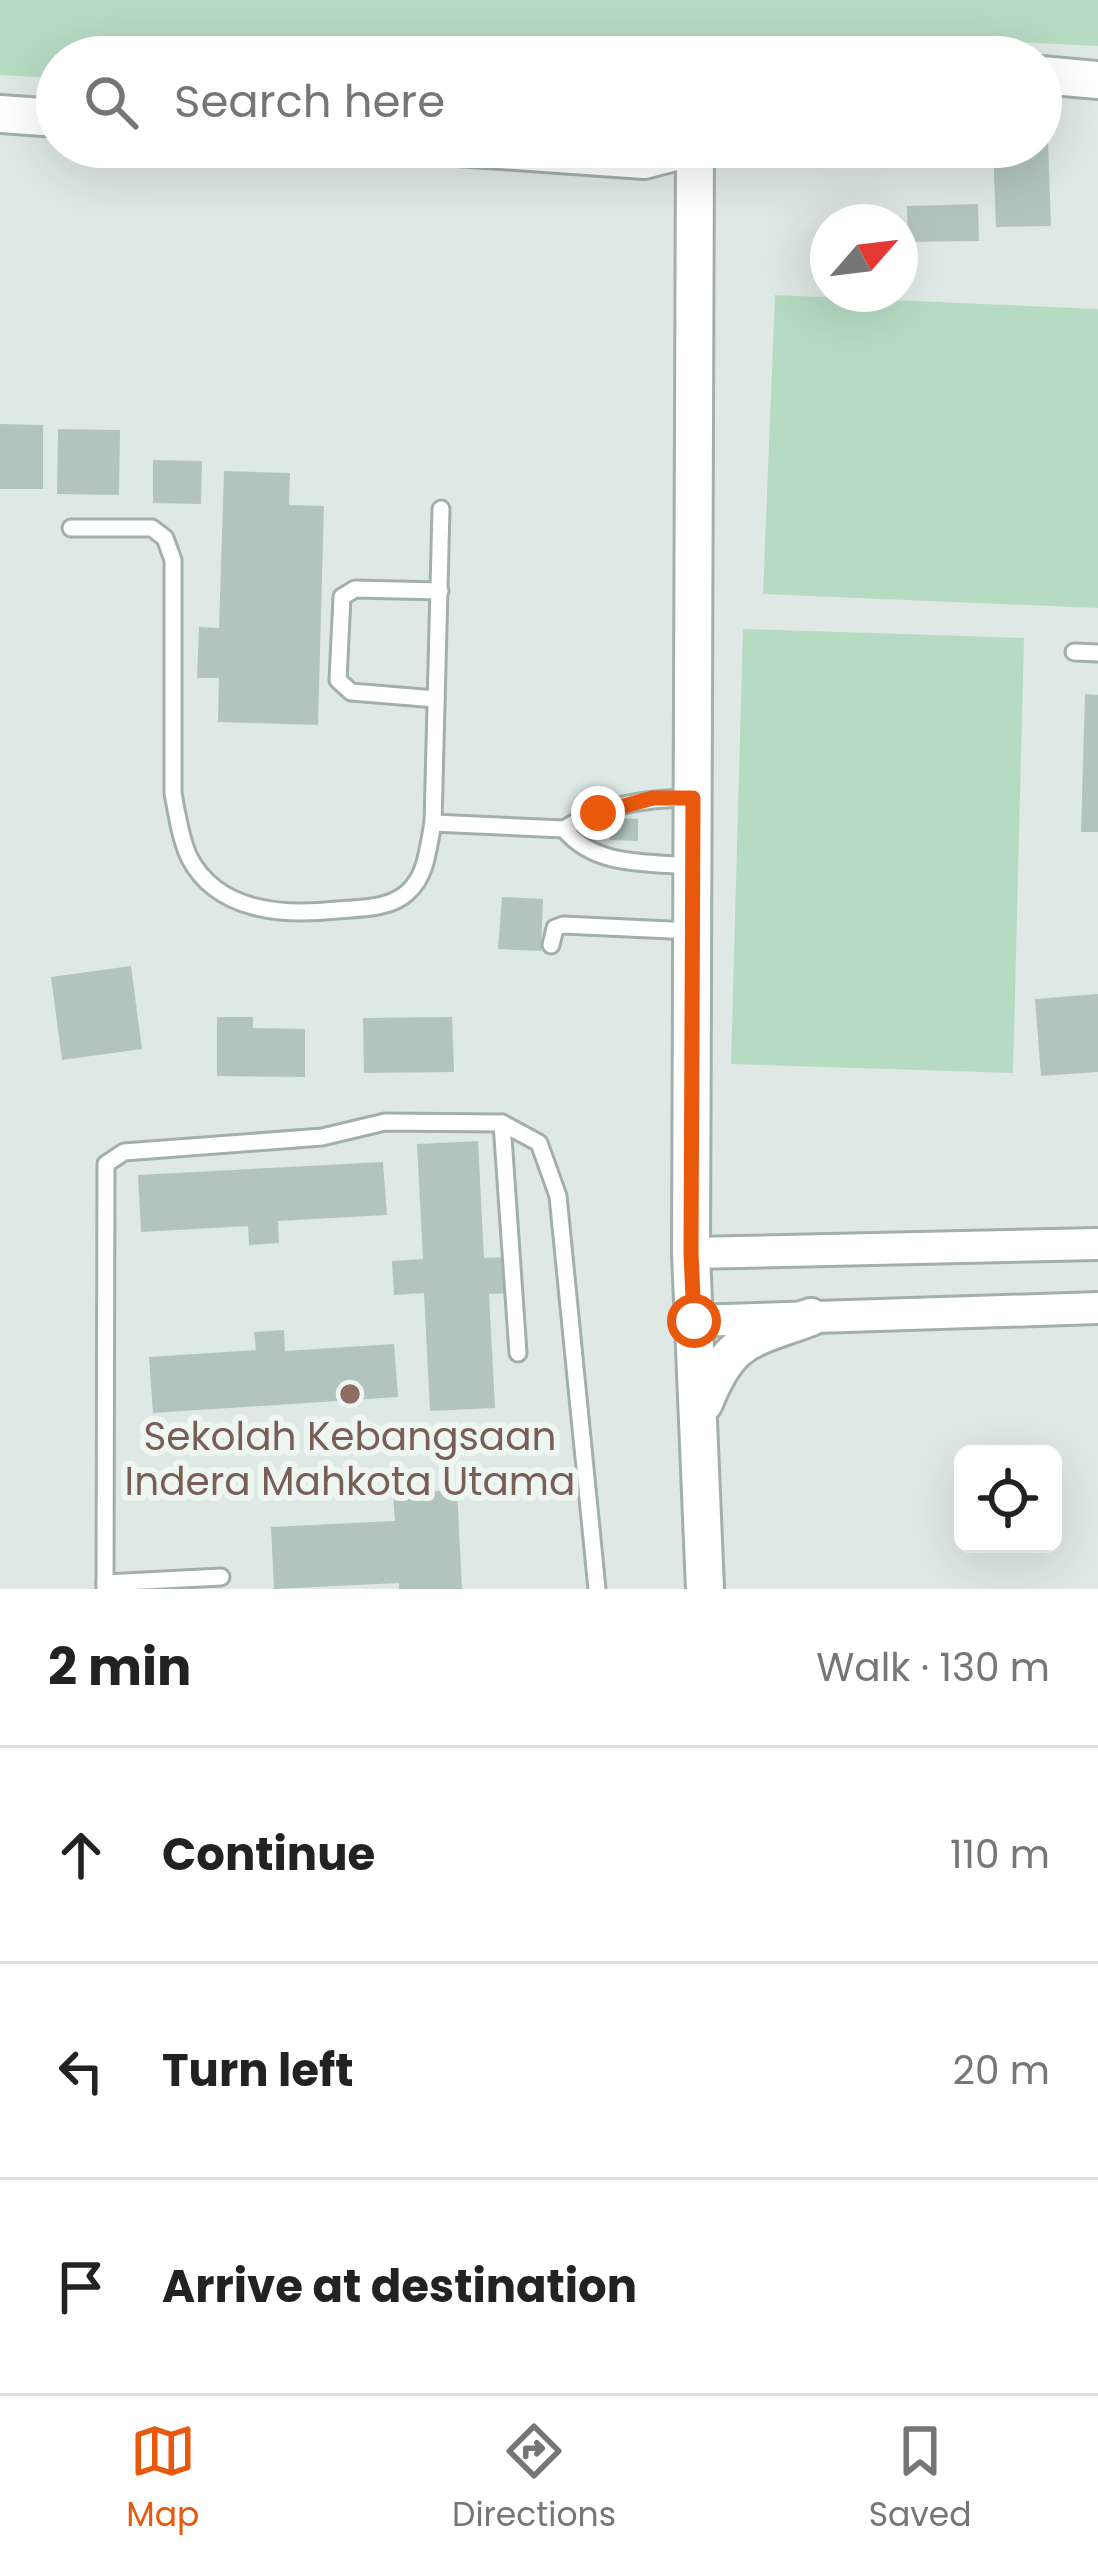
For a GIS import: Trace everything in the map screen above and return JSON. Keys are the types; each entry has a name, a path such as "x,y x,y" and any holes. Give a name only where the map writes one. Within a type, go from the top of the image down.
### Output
{"street":[{"path":"1062,77 1098,80"},
{"path":"0,114 36,117"},
{"path":"694,168 691,1253 705,1589"},
{"path":"691,1253 1098,1244"},
{"path":"694,1321 1098,1308"},
{"path":"698,1418 720,1363 743,1342 811,1317"}],"lane":[{"path":"71,528 152,528 165,538 173,560 173,794 190,859 209,881 260,911 298,914 386,905 409,892 424,869 433,823 441,509"},
{"path":"436,699 351,692 338,680 342,597 355,589 440,591"},
{"path":"1075,652 1098,652"},
{"path":"433,823 564,829 653,798 693,798"},
{"path":"564,829 580,848 601,857 692,866"},
{"path":"551,945 555,928 562,925 692,931"},
{"path":"221,1577 105,1586 106,1164 124,1153 322,1137 385,1121 502,1124 539,1143 558,1196 597,1589"},
{"path":"502,1124 518,1353"}],"green space":[{"path":"0,0 1098,0 1098,46 1062,44 1062,36 36,36 36,77 0,75"},
{"path":"775,295 810,297 810,312 918,312 918,301 1098,309 1098,608 763,594"},
{"path":"743,629 1024,638 1013,1073 731,1064"}],"building":[{"path":"994,168 1049,168 1051,226 996,227"},
{"path":"978,204 979,241 918,242 918,206"},
{"path":"0,424 43,425 43,489 0,489"},
{"path":"58,429 120,430 119,495 57,494"},
{"path":"153,460 202,461 201,504 153,503"},
{"path":"224,471 290,473 289,505 324,506 318,725 218,722 219,678 197,678 199,627 219,628"},
{"path":"1085,694 1098,695 1098,832 1081,832"},
{"path":"610,818 638,819 638,841 610,840"},
{"path":"502,897 543,899 541,951 498,949"},
{"path":"131,966 142,1049 62,1060 51,977"},
{"path":"1098,994 1098,1072 1041,1076 1035,999"},
{"path":"217,1017 253,1017 253,1028 305,1029 305,1077 217,1076"},
{"path":"452,1017 454,1072 364,1073 363,1018"},
{"path":"478,1141 484,1258 510,1257 512,1293 489,1294 495,1408 430,1411 424,1293 394,1295 392,1261 423,1259 417,1144"},
{"path":"383,1162 387,1215 278,1221 279,1243 249,1245 248,1226 141,1232 138,1175"},
{"path":"284,1330 285,1351 394,1344 398,1397 153,1413 149,1357 256,1350 254,1332"},
{"path":"457,1490 462,1589 399,1589 399,1583 274,1589 271,1527 395,1521 393,1493"}],"place":[{"name":"Sekolah Kebangsaan Indera Mahkota Utama","path":"350,1394"}],"route":[{"path":"598,813 653,798 693,798 694,1321"}]}
